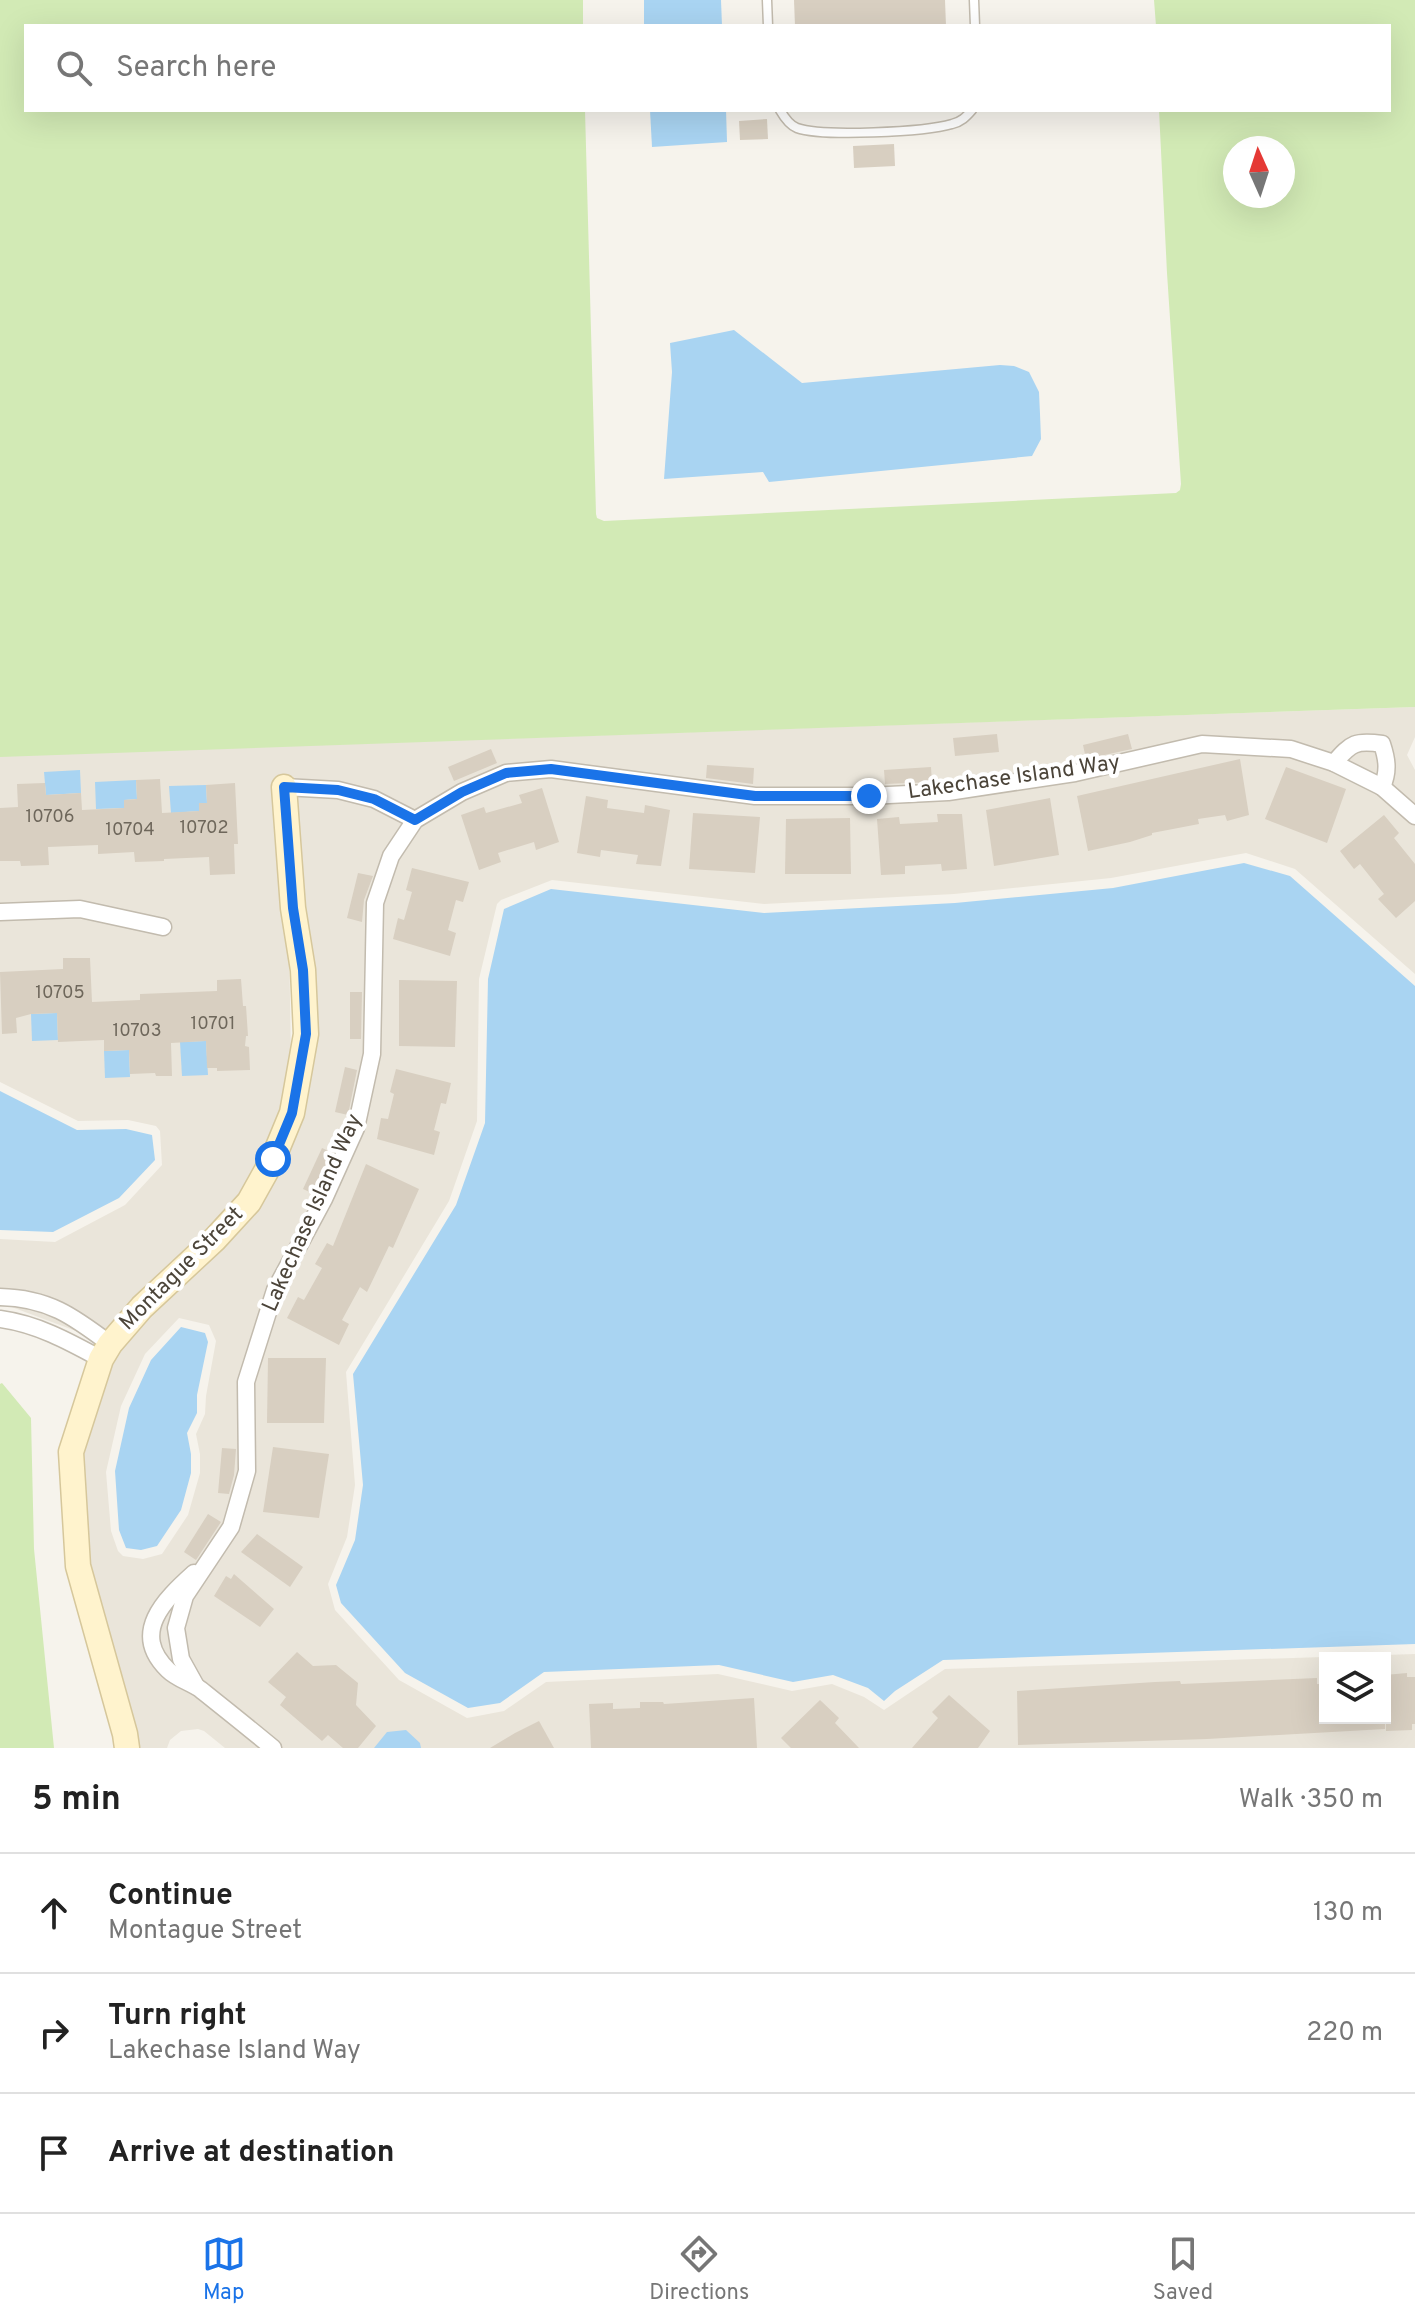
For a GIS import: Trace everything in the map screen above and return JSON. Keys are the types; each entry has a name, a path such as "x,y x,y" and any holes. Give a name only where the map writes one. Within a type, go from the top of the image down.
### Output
{"street":[{"path":"1334,763 1348,746 1364,741 1382,744 1387,759 1387,776 1382,787"},
{"name":"Lakechase Island Way","path":"196,1686 181,1659 176,1628 185,1596 231,1527 247,1471 246,1382 275,1290 324,1199 356,1128 372,1054 375,903 391,856 415,820 462,792 506,773 551,769 755,796 869,796 948,792 1061,775 1202,744 1291,749 1334,763 1382,787 1415,816"},
{"path":"284,787 338,790 374,799 415,820"},
{"name":"Montague Street","path":"127,1748 78,1566 71,1452 106,1351 142,1307 215,1239 249,1202 273,1159 292,1113 306,1034 303,970 293,908 284,787"},
{"path":"0,912 80,909 163,927"},
{"path":"0,1297 42,1303 76,1318 106,1351"},
{"path":"0,1319 34,1326 106,1351"},
{"name":"Lakechase Island Way","path":"210,1558 173,1591 153,1617 152,1649 169,1672 196,1686 273,1748"}],"lane":[{"path":"767,0 768,24"},
{"path":"974,0 975,24"},
{"path":"781,112 794,127 841,133 951,125 970,112"},
{"path":"34,1326 42,1303"}],"shaded area":[{"path":"1415,707 1415,737 1407,755 1415,770 1415,974 1295,869 1246,853 1111,878 954,894 764,904 552,880 501,900 497,904 479,979 477,1121 449,1201 346,1372 355,1485 347,1537 328,1584 335,1610 399,1680 467,1718 504,1711 546,1682 718,1674 792,1691 832,1684 864,1697 884,1710 945,1669 1319,1657 1319,1724 1391,1724 1391,1655 1415,1654 1415,1748 225,1748 198,1729 181,1731 170,1740 167,1748 137,1748 87,1565 81,1454 117,1350 148,1315 222,1247 255,1210 281,1165 300,1118 315,1036 313,969 303,907 293,776 274,778 283,909 289,940 291,1059 282,1110 264,1154 241,1195 209,1231 135,1299 100,1340 9,1306 0,1307 0,1239 55,1242 125,1205 162,1165 160,1131 156,1126 128,1120 78,1121 0,1082 0,756","holes":["179,1318 209,1325 216,1341 205,1414 196,1434 200,1473 188,1515 162,1554 143,1559 123,1556 111,1531 106,1472 121,1406 145,1354"]}],"green space":[{"path":"0,0 583,0 583,24 24,24 24,112 585,112 596,514 604,521 1176,493 1181,484 1159,112 1391,112 1391,24 1156,24 1154,0 1415,0 1415,707 0,757"},
{"path":"2,1383 31,1418 34,1549 54,1748 0,1748"}],"water":[{"path":"644,0 721,0 722,24 644,24"},
{"path":"650,112 726,112 727,142 652,147"},
{"path":"734,330 802,383 1014,366 1029,372 1039,392 1041,439 1032,456 769,482 763,472 664,479 672,372 670,343"},
{"path":"80,770 81,793 46,795 44,772"},
{"path":"136,780 137,799 124,800 124,808 96,809 95,782"},
{"path":"206,785 207,803 199,803 199,811 171,813 169,786"},
{"path":"1244,863 1290,876 1415,986 1415,1644 943,1660 884,1701 868,1688 833,1675 793,1682 719,1665 544,1672 500,1703 468,1708 405,1673 341,1603 336,1585 355,1540 363,1485 353,1374 456,1205 485,1123 488,979 504,909 551,889 764,913 955,903 1113,888"},
{"path":"57,1013 58,1040 32,1041 31,1014"},
{"path":"206,1041 208,1075 182,1076 180,1042"},
{"path":"129,1050 130,1077 105,1078 104,1051"},
{"path":"0,1091 77,1130 126,1129 152,1135 155,1160 119,1198 53,1232 0,1230"},
{"path":"181,1327 205,1333 208,1342 197,1395 197,1413 187,1433 191,1473 181,1510 157,1546 141,1550 126,1548 119,1530 115,1471 129,1408 151,1360"},
{"path":"406,1730 420,1743 421,1748 374,1748 387,1732"}],"building":[{"path":"794,0 945,0 946,24 795,24"},
{"path":"767,119 768,139 740,140 739,121"},
{"path":"894,144 895,166 854,168 853,146"},
{"path":"997,734 999,752 955,756 953,738"},
{"path":"1128,734 1132,749 1086,759 1083,745"},
{"path":"491,749 497,763 454,781 448,767"},
{"path":"1240,759 1249,815 1227,821 1225,815 1198,819 1199,824 1088,851 1077,796"},
{"path":"707,765 754,768 753,784 706,778"},
{"path":"931,767 932,782 885,784 884,770"},
{"path":"1286,767 1346,789 1327,843 1265,819"},
{"path":"160,779 162,813 199,811 199,803 207,803 206,785 235,783 238,844 234,844 235,874 210,875 209,857 135,862 134,852 98,854 98,845 48,847 49,865 21,866 20,861 0,861 0,808 18,807 17,784 45,783 46,795 81,793 82,810 124,808 124,800 137,799 136,780"},
{"path":"542,788 559,842 536,850 534,842 498,853 501,862 479,870 461,815 484,807 486,813 522,803 519,795"},
{"path":"586,796 608,800 607,808 644,813 645,805 670,810 661,866 636,864 638,855 601,850 600,857 577,853"},
{"path":"1050,798 1059,855 994,866 986,810"},
{"path":"693,813 760,817 755,873 689,869"},
{"path":"937,814 962,814 967,869 942,871 941,864 905,866 905,874 881,875 877,819 899,817 900,824 938,822"},
{"path":"1384,815 1399,833 1394,838 1415,864 1415,901 1396,918 1378,899 1384,894 1360,864 1354,869 1340,851"},
{"path":"850,818 851,874 785,874 786,819"},
{"path":"412,868 469,882 463,902 456,900 448,930 456,933 450,956 393,939 398,918 404,920 412,892 406,890"},
{"path":"358,873 373,876 364,900 362,922 347,918"},
{"path":"63,958 90,958 92,1002 140,1000 140,994 217,991 217,980 241,979 248,1036 245,1046 249,1047 250,1070 217,1071 217,1068 207,1068 206,1041 171,1043 172,1076 130,1074 129,1050 104,1051 104,1040 58,1042 57,1013 16,1018 17,1033 2,1034 0,972 63,969"},
{"path":"399,980 457,981 455,1047 399,1046"},
{"path":"350,992 362,992 361,1039 350,1039"},
{"path":"345,1067 357,1070 348,1115 335,1112"},
{"path":"396,1069 451,1083 446,1104 441,1103 434,1130 440,1132 434,1155 377,1139 381,1118 388,1119"},
{"path":"322,1148 333,1153 314,1194 303,1189"},
{"path":"366,1164 419,1189 393,1248 389,1246 367,1292 360,1287 342,1320 349,1324 339,1345 287,1318 298,1297 304,1300 322,1268 315,1264 327,1243 333,1246"},
{"path":"268,1358 326,1358 324,1423 267,1423"},
{"path":"273,1447 329,1454 319,1518 263,1512"},
{"path":"222,1448 236,1449 229,1494 218,1493"},
{"path":"208,1514 221,1522 196,1560 184,1552"},
{"path":"257,1534 303,1567 290,1587 241,1552"},
{"path":"234,1574 274,1609 260,1627 214,1596 226,1576 231,1579"},
{"path":"297,1652 313,1666 336,1665 358,1683 356,1705 376,1726 358,1748 343,1748 328,1735 322,1741 280,1705 286,1697 268,1682"},
{"path":"1407,1673 1407,1677 1415,1677 1415,1724 1412,1724 1412,1730 1386,1731 1386,1724 1391,1724 1391,1674"},
{"path":"1317,1678 1319,1724 1385,1724 1385,1729 1018,1745 1017,1691 1155,1682 1180,1681 1181,1684"},
{"path":"949,1695 990,1731 978,1748 912,1748 938,1718 932,1712"},
{"path":"754,1698 757,1748 591,1748 589,1704 613,1703 613,1709 640,1708 640,1702 664,1704"},
{"path":"820,1700 839,1718 835,1723 859,1748 791,1748 781,1738"},
{"path":"539,1721 554,1748 490,1748 515,1733"}],"route":[{"path":"273,1159 292,1113 306,1034 303,970 293,908 284,787 338,790 374,799 415,820 462,792 506,773 551,769 755,796 869,796"}]}
